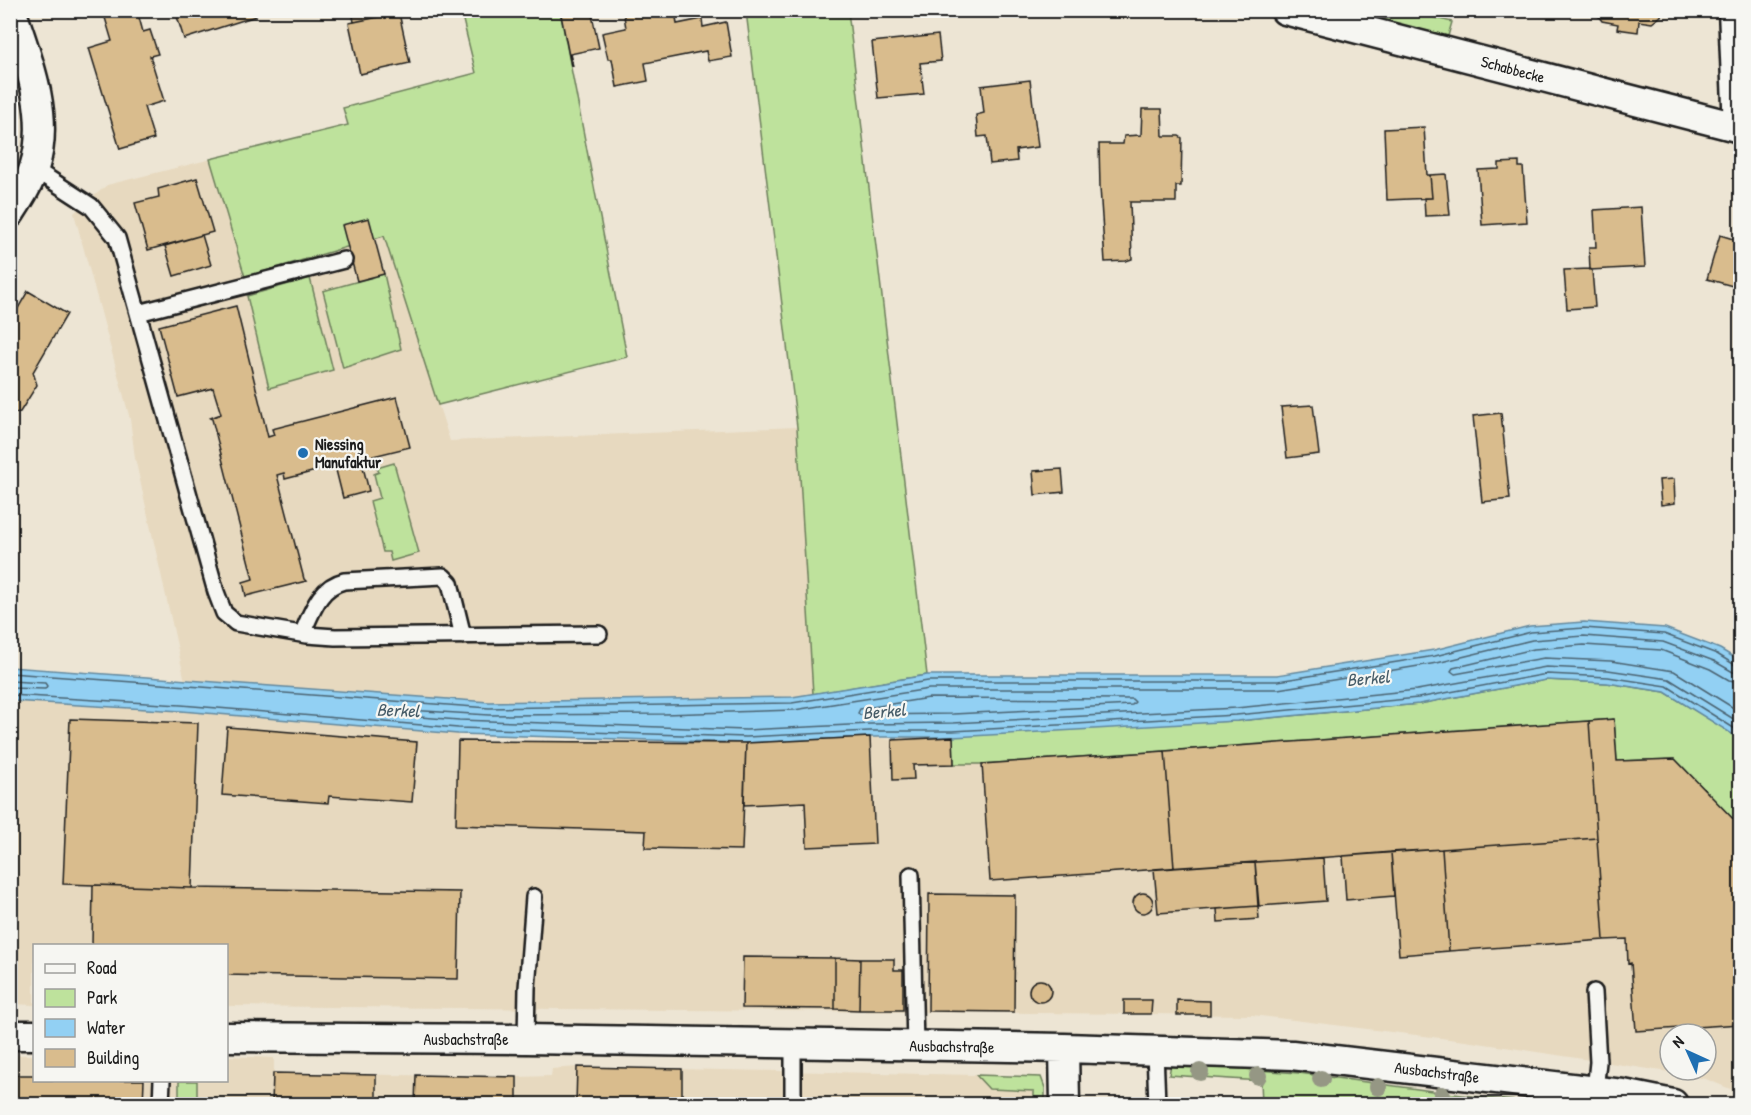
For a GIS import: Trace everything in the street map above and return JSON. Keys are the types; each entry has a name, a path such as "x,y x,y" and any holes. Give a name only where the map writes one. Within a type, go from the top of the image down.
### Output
{"street":[{"path":"10,213 34,170 41,120 22,42 11,10"},
{"name":"Schabbecke","path":"1285,10 1340,17 1739,128"},
{"path":"1733,10 1739,128"},
{"path":"10,1035 33,1035"},
{"name":"Ausbachstraße","path":"228,1037 526,1039 1064,1048 1292,1055 1623,1094 1673,1104"},
{"path":"1064,1048 1065,1104"}],"lane":[{"path":"34,170 92,206 117,238 216,592 224,613 236,623 335,637 599,634"},
{"path":"138,313 344,260"},
{"path":"302,634 321,595 335,583 443,576 450,584 463,636"},
{"path":"911,875 915,1046"},
{"path":"526,1039 526,998 534,897"},
{"path":"1594,992 1598,1062 1595,1091"},
{"path":"793,1044 793,1104"},
{"path":"1155,1051 1157,1104"},
{"path":"161,1104 162,1082"}],"shaded area":[{"path":"349,125 450,441 797,427 813,694 792,697 489,702 185,681 135,458 130,419 74,213 107,185"},
{"path":"10,701 332,722 458,734 458,741 746,743 870,737 892,740 953,737 954,764 982,764 1651,707 1740,802 1740,1093 1713,1082 1718,1082 1718,1022 1658,1022 1658,1070 1465,1041 1252,1015 228,1006 228,944 33,944 33,1005 11,1004"},
{"path":"10,1055 33,1055 33,1082 228,1082 228,1056 274,1058 274,1073 517,1077 551,1076 552,1069 577,1067 976,1075 989,1089 1035,1091 1034,1104 11,1104"}],"green space":[{"path":"488,11 560,11 627,357 438,405 384,236 245,277 210,159 348,125 343,108 476,73 462,16"},
{"path":"746,11 848,11 927,675 813,694 797,427"},
{"path":"1351,11 1407,11 1452,22 1446,43 1359,19"},
{"path":"384,274 401,349 343,368 323,291"},
{"path":"310,278 333,370 269,388 247,296"},
{"path":"394,463 419,553 391,561 389,552 383,552 370,501 380,498 374,474 379,472 377,468"},
{"path":"1546,680 1607,683 1665,692 1738,737 1740,739 1740,826 1675,759 1617,761 1614,719 982,764 954,764 953,737 959,729 1237,721 1419,704"},
{"path":"1171,1064 1299,1073 1484,1098 1550,1104 1262,1104 1261,1081 1169,1075"},
{"path":"976,1075 1041,1077 1045,1088 1045,1104 1034,1104 1034,1091 989,1089"},
{"path":"179,1082 197,1082 197,1104 179,1104"}],"water":[{"name":"Berkel","path":"1584,622 1665,628 1720,649 1740,661 1740,739 1665,692 1607,683 1546,680 1419,704 1237,721 953,737 870,737 746,743 458,734 181,711 11,701 10,667 489,702 792,697 927,675 1277,675 1434,650 1530,626"}],"building":[{"path":"137,10 143,32 150,30 158,54 150,56 164,101 144,107 154,139 120,149 89,48 112,41 103,11"},
{"path":"137,10 158,10 138,17"},
{"path":"175,10 254,10 256,16 184,39"},
{"path":"352,10 409,10 354,22"},
{"path":"591,10 599,48 570,54 573,66 571,66 561,15"},
{"path":"623,10 675,10 677,24 702,19 703,27 726,22 732,57 708,61 706,51 645,63 648,81 617,87 612,59 608,59 602,33 626,28"},
{"path":"1594,10 1662,10 1661,16 1652,23 1639,21 1638,32 1617,29 1618,24 1602,21"},
{"path":"399,13 410,63 360,74 349,23"},
{"path":"938,35 941,61 920,63 924,94 878,98 872,42"},
{"path":"1030,80 1038,147 1016,150 1017,161 990,164 987,136 978,137 976,115 984,113 981,86"},
{"path":"1142,109 1162,109 1163,136 1182,138 1181,186 1176,186 1176,202 1130,202 1132,259 1105,262 1099,144 1123,144 1124,136 1141,135"},
{"path":"1424,127 1427,175 1430,175 1432,198 1387,200 1384,129"},
{"path":"1519,162 1519,167 1523,167 1527,222 1482,225 1478,170 1499,169 1499,163"},
{"path":"1446,174 1450,215 1425,216 1424,198 1432,198 1430,175"},
{"path":"197,178 213,232 148,250 135,203 159,197 158,189"},
{"path":"1641,207 1645,267 1590,270 1589,247 1596,247 1594,210"},
{"path":"369,218 384,274 357,281 342,225"},
{"path":"202,235 211,265 174,276 165,246"},
{"path":"1720,235 1740,241 1740,288 1707,279"},
{"path":"1564,270 1592,270 1595,307 1567,309"},
{"path":"28,291 67,314 33,372 37,385 20,412 10,414 10,322"},
{"name":"Niessing Manufaktur","path":"236,306 268,437 274,435 272,429 397,397 410,447 361,459 369,491 343,498 335,466 285,479 284,473 277,475 306,581 246,596 243,582 253,579 210,418 221,414 213,388 178,397 159,326"},
{"path":"1313,405 1319,454 1287,458 1281,407"},
{"path":"1501,413 1510,499 1482,502 1473,416"},
{"path":"1062,469 1064,492 1035,495 1033,471"},
{"path":"1674,479 1675,503 1661,505 1659,480"},
{"path":"70,719 198,723 192,888 63,884"},
{"path":"1614,719 1617,761 1675,759 1740,826 1740,1024 1718,1025 1718,1022 1658,1022 1658,1030 1636,1031 1627,939 1604,940 1589,721"},
{"path":"1589,721 1597,838 1174,868 1165,751"},
{"path":"227,727 417,742 412,802 329,796 328,803 222,795"},
{"path":"870,737 875,844 807,847 805,802 744,805 746,743"},
{"path":"953,737 954,764 913,765 914,779 893,780 892,740"},
{"path":"458,741 746,743 742,850 645,848 646,831 456,825"},
{"path":"1165,751 1174,868 990,881 982,764"},
{"path":"1597,838 1604,940 1449,951 1442,849"},
{"path":"1442,849 1449,951 1399,955 1391,852"},
{"path":"1391,852 1394,896 1346,900 1343,856"},
{"path":"1323,858 1326,901 1259,906 1255,862"},
{"path":"1255,862 1258,906 1158,913 1154,869"},
{"path":"93,885 460,892 458,979 228,975 228,944 92,944"},
{"path":"1139,893 1147,893 1153,899 1153,907 1147,913 1139,913 1133,907 1133,899"},
{"path":"929,894 1015,895 1014,1012 928,1011"},
{"path":"1258,906 1259,919 1218,922 1217,909"},
{"path":"743,957 835,958 835,1009 742,1008"},
{"path":"835,958 860,959 859,1010 835,1009"},
{"path":"860,959 894,959 894,970 903,970 903,1010 859,1010"},
{"path":"1040,980 1048,983 1051,991 1048,999 1040,1002 1032,999 1029,991 1032,983"},
{"path":"1124,1000 1152,1000 1151,1014 1124,1014"},
{"path":"1177,1000 1210,1001 1210,1015 1177,1015"},
{"path":"577,1067 682,1069 682,1104 576,1104"},
{"path":"273,1073 376,1075 376,1104 272,1104"},
{"path":"10,1075 33,1075 33,1082 144,1082 143,1104 10,1104"},
{"path":"416,1075 517,1077 517,1104 415,1104"}],"place":[{"name":"Niessing Manufaktur","path":"303,453"}]}
